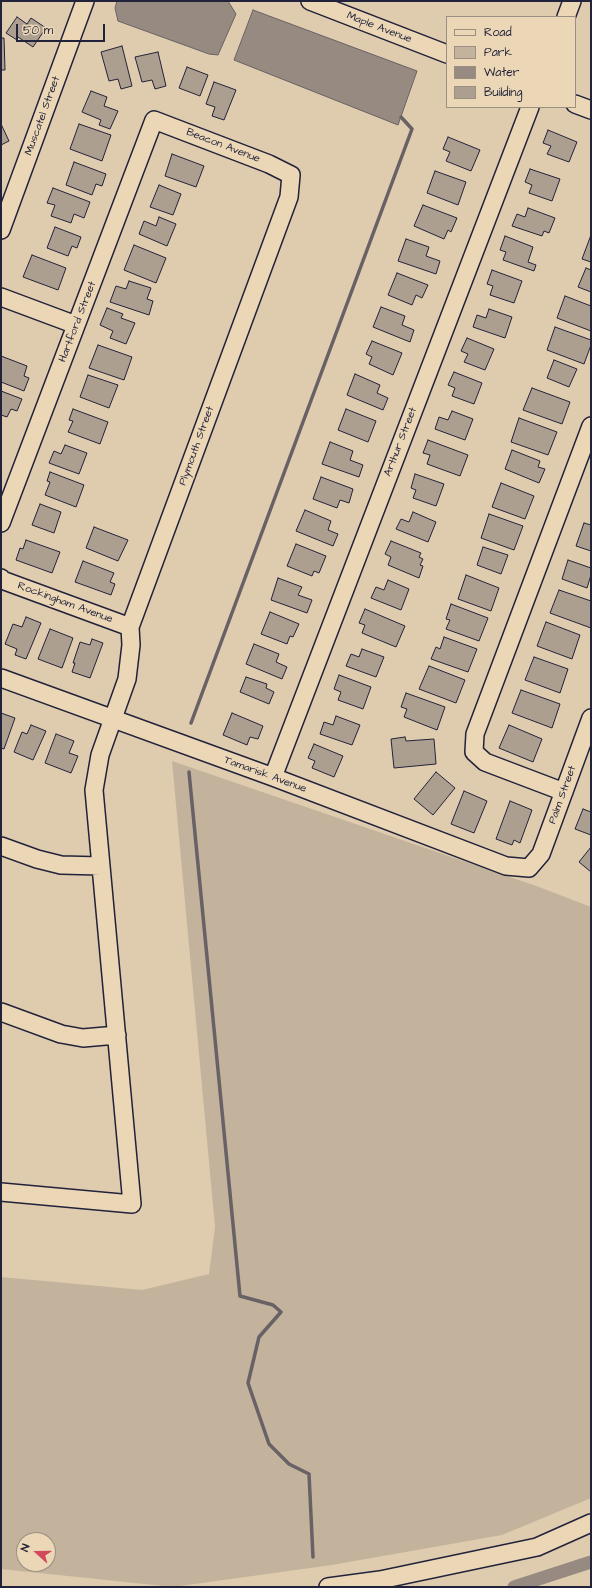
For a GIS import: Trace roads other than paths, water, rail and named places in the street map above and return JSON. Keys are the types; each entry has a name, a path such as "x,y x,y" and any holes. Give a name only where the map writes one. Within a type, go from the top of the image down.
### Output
{"street":[{"name":"Muscatel Street","path":"1,230 85,1"},
{"name":"Maple Avenue","path":"310,1 446,54"},
{"path":"566,16 572,1"},
{"path":"576,104 591,110"},
{"name":"Arthur Street","path":"273,777 530,108"},
{"name":"Beacon Avenue","path":"154,120 270,164 291,175"},
{"name":"Hartford Street","path":"1,523 154,120"},
{"name":"Plymouth Street","path":"1,1192 132,1204 94,790 100,755 127,679 131,645 130,627 289,197 291,175"},
{"path":"1,297 76,326"},
{"path":"564,792 485,762 474,752 475,734 591,426"},
{"name":"Rockingham Avenue","path":"1,578 2,580 130,627"},
{"name":"Tamarisk Avenue","path":"1,678 273,777 506,866 529,868"},
{"name":"Palm Street","path":"529,868 541,854 591,718"},
{"path":"1,846 37,859 61,865 101,866"},
{"path":"1,1012 61,1034 83,1038 117,1035"},
{"path":"328,1587 380,1580 537,1547 591,1523"}],"water":[{"path":"117,1 228,1 236,14 218,55 209,54 118,21 115,8"},
{"path":"253,10 417,71 398,125 234,60"}],"waterway":[{"path":"191,723 412,129 401,117"},
{"path":"189,772 240,1296 273,1305 281,1312 259,1337 248,1383 269,1444 289,1464 309,1474 313,1557"},
{"path":"514,1587 591,1562"}]}
